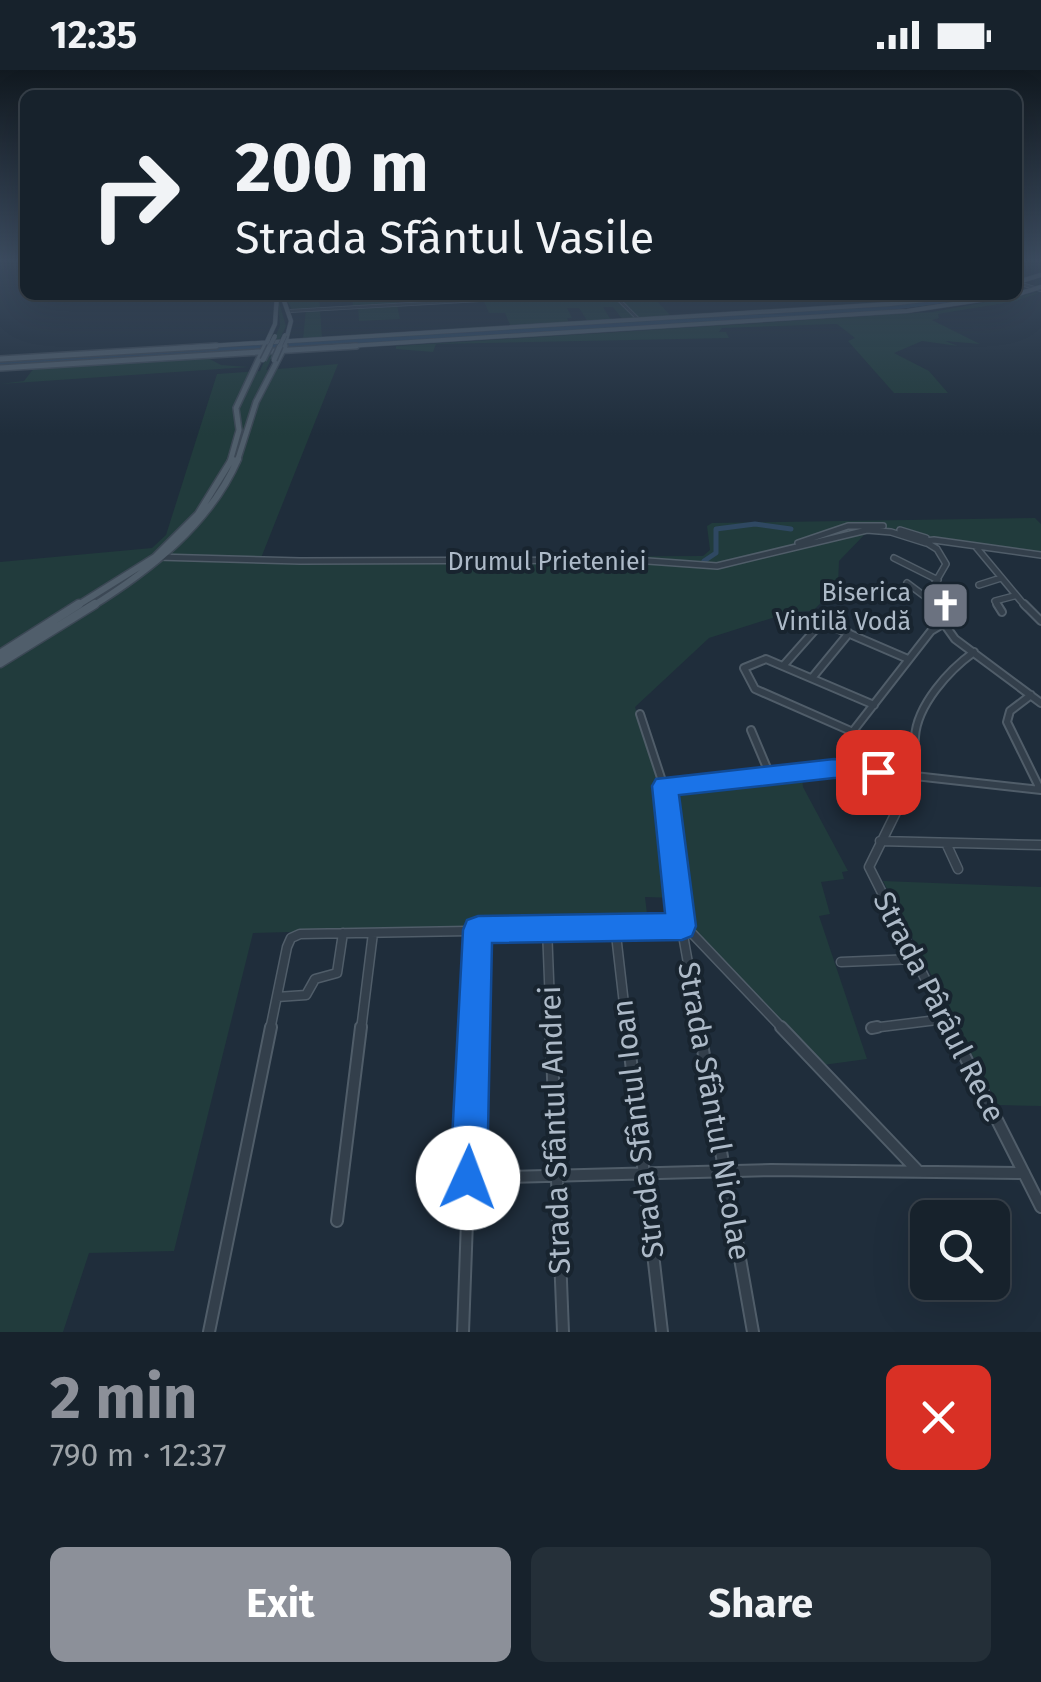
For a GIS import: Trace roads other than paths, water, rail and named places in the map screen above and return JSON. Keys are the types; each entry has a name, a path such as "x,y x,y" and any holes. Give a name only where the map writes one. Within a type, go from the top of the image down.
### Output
{"main road":[{"path":"0,654 176,548 227,481 239,458 243,430 236,408 272,336 276,317"},
{"path":"280,356 288,337 287,317"},
{"path":"0,663 159,558 184,530 230,465 288,337 289,317"},
{"path":"0,359 265,342 288,337 305,340 687,317"},
{"path":"0,368 243,354 280,356 308,350 816,317"},
{"path":"260,357 265,342 272,336"},
{"path":"248,343 272,336"}],"street":[{"path":"635,317 638,320"},
{"path":"765,556 853,525 885,526 931,542 1041,555"},
{"name":"Drumul Prieteniei","path":"159,558 620,560 717,566 867,530 931,542"},
{"path":"927,598 946,564 931,542"},
{"path":"976,546 1014,596 1041,621"},
{"path":"176,548 178,554 187,558"},
{"path":"894,558 938,580"},
{"path":"985,558 999,560"},
{"path":"979,585 1001,578"},
{"path":"907,583 927,598 941,626 1041,703"},
{"path":"1002,612 995,601 1014,596"},
{"path":"784,666 825,622 908,660"},
{"path":"843,768 853,732 931,630 941,626"},
{"path":"812,678 850,633"},
{"name":"Strada Pârâul Rece","path":"974,652 951,669 920,720 915,734 915,775 870,860 870,872 1041,1207"},
{"path":"874,705 784,666 758,660 744,668 756,689 853,732 915,775"},
{"path":"1030,695 1010,711 1008,722 1041,790"},
{"name":"Strada Sfântul Nicolae","path":"640,714 665,786 682,926 753,1332"},
{"path":"751,730 770,776"},
{"path":"665,786 843,768 1041,790"},
{"path":"880,841 1041,845"},
{"path":"946,842 958,869"},
{"name":"Strada Sfântul Ioan","path":"615,926 662,1332"},
{"path":"209,1332 277,997 291,938 300,934 682,926 695,934 918,1170"},
{"name":"Strada Sfântul Andrei","path":"547,928 563,1332"},
{"path":"463,1332 478,930"},
{"path":"277,997 306,995 314,979 337,973 343,933"},
{"path":"337,1221 373,933"},
{"path":"841,962 915,959"},
{"path":"872,1028 945,1019"},
{"path":"468,1178 725,1171 1024,1173"}],"water":[{"path":"706,317 793,317 0,367 0,360"}],"waterway":[{"path":"704,561 716,553 716,529 755,524 791,529"}],"place":[{"name":"Biserica Vintilă Vodă","path":"946,606"}]}
